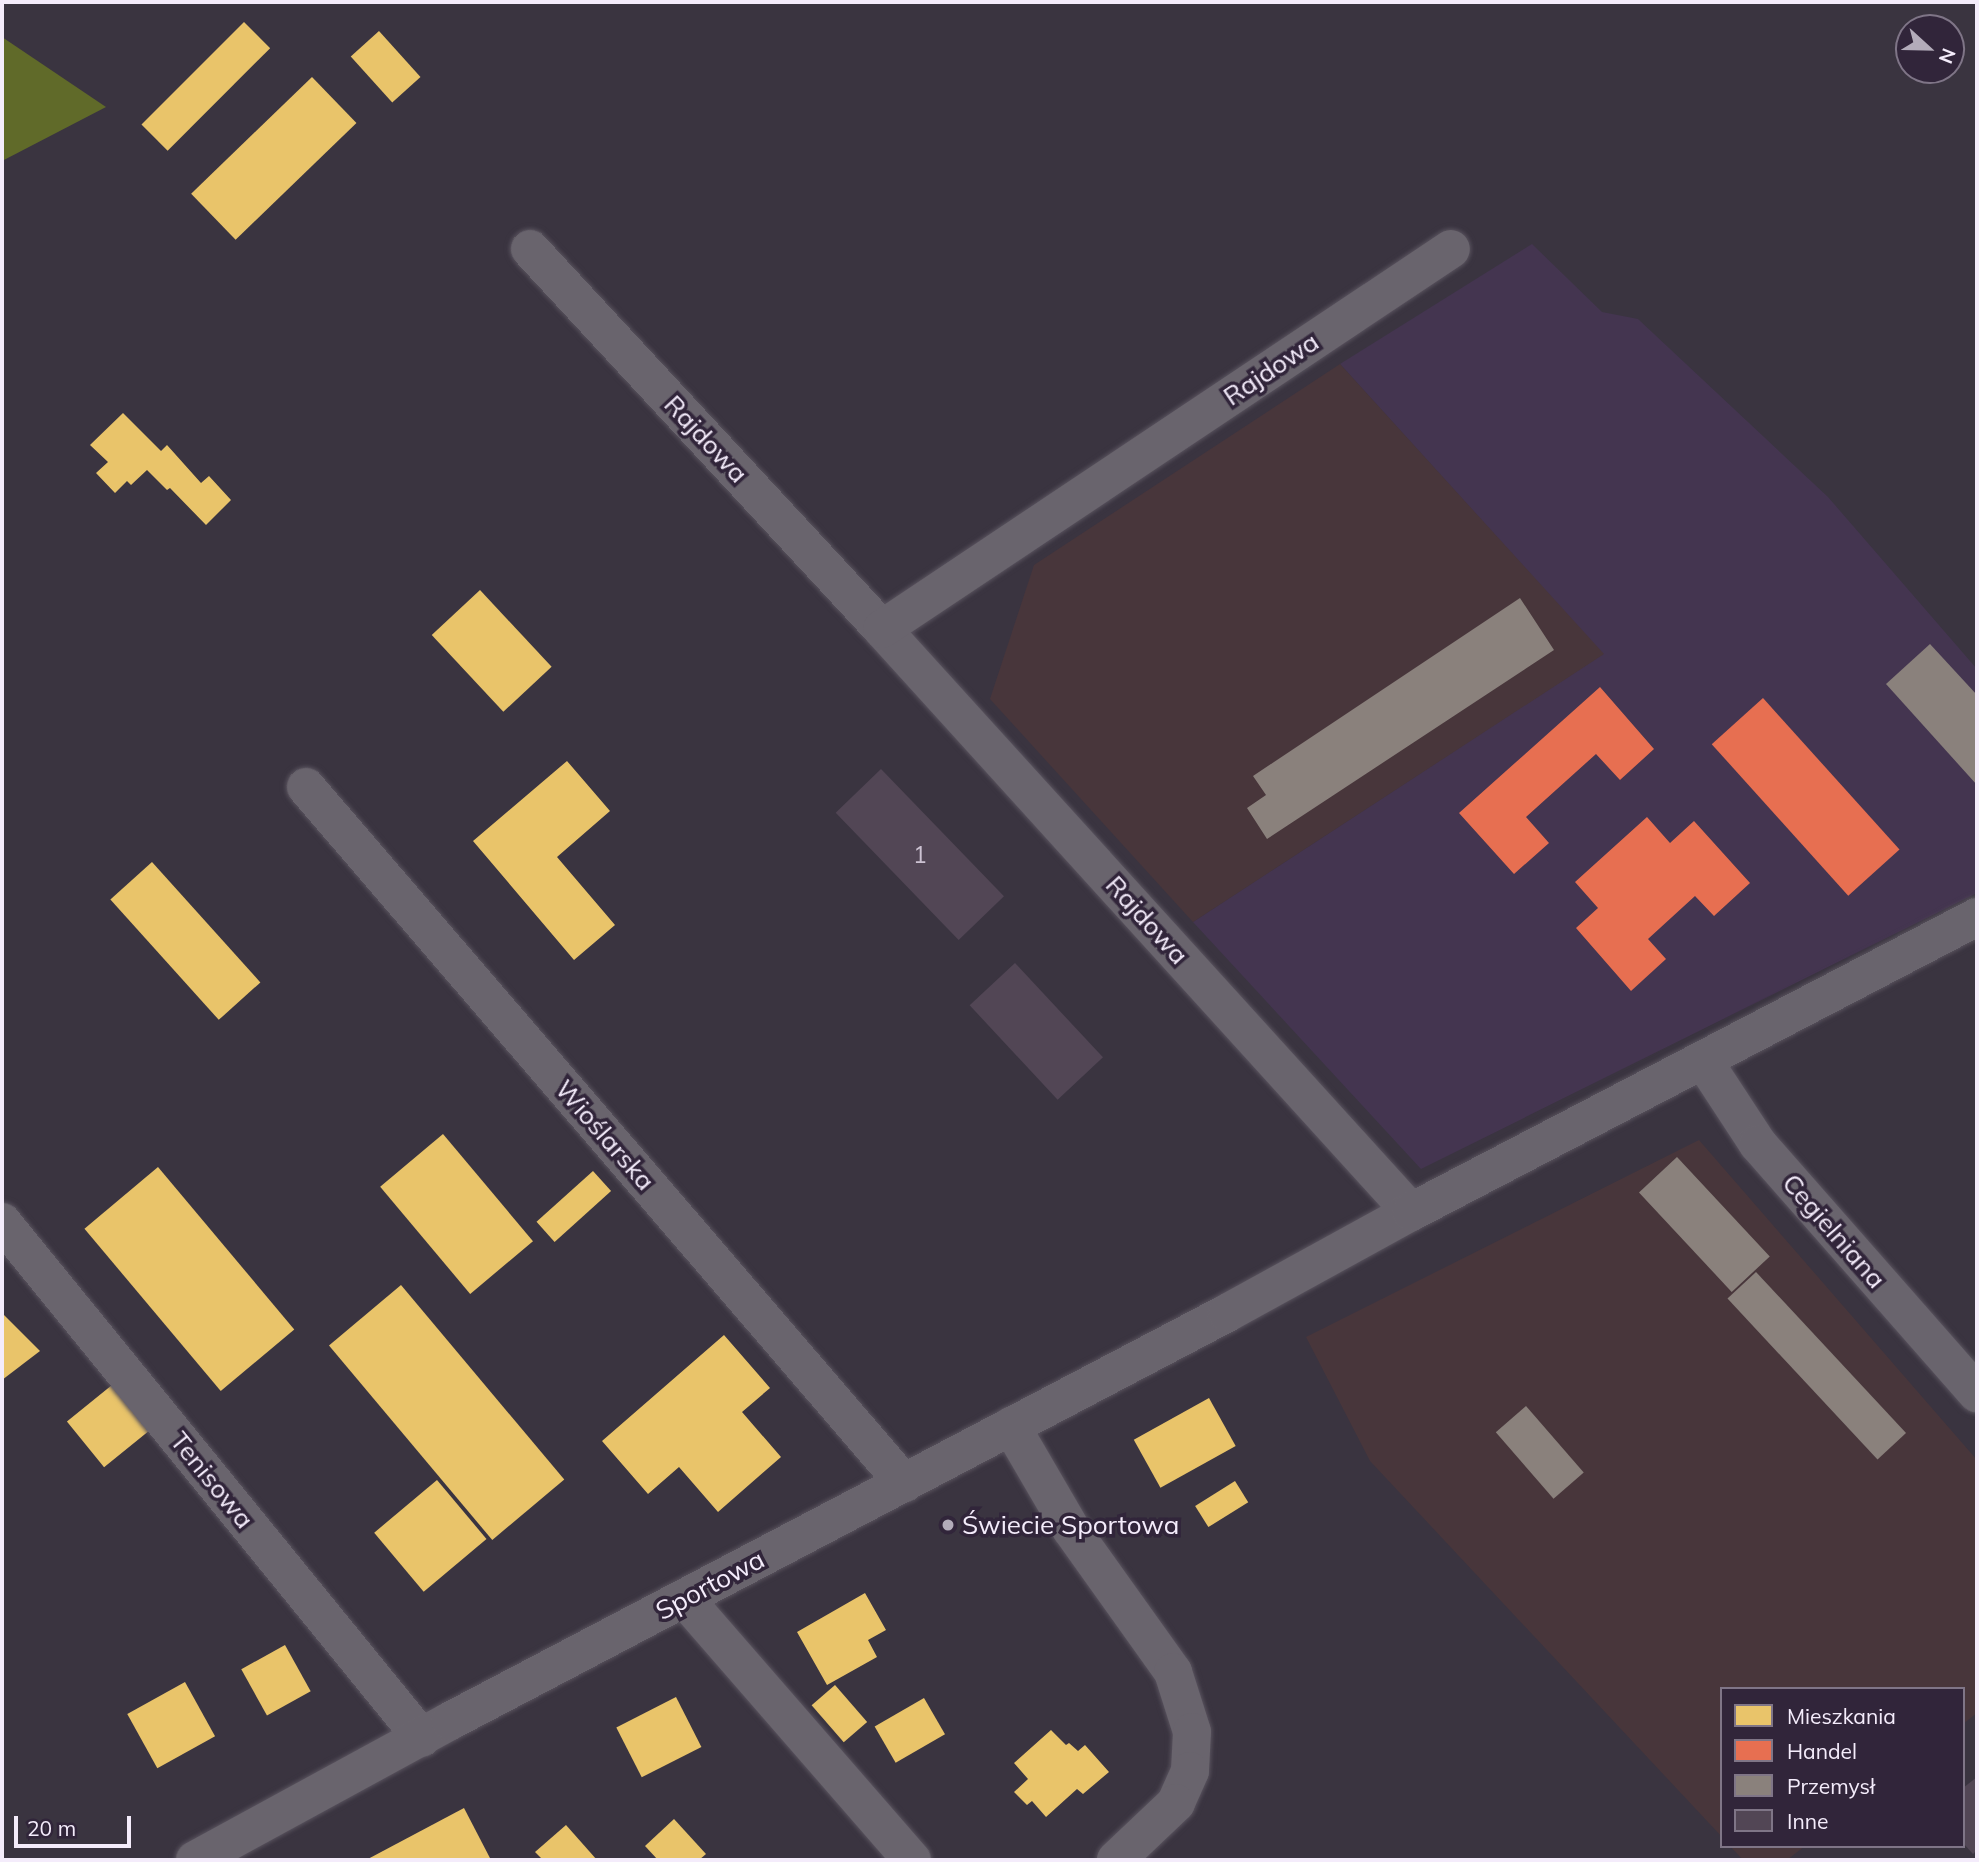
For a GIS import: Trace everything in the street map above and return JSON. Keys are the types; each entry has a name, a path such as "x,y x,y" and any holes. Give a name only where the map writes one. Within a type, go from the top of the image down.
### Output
{"street":[{"name":"Rajdowa","path":"530,249 882,629 1411,1213"},
{"name":"Rajdowa","path":"882,629 1451,249"},
{"name":"Wioślarska","path":"306,787 904,1483"},
{"name":"Sportowa","path":"195,1860 1411,1213 1977,917"},
{"name":"Cegielniana","path":"1703,1060 1758,1144 1977,1393"},
{"name":"Tenisowa","path":"2,1222 422,1738"},
{"path":"1011,1426 1070,1529 1173,1672 1192,1732 1190,1770 1177,1802 1116,1860"},
{"path":"685,1599 912,1860"}],"shaded area":[{"path":"1532,244 1602,312 1638,319 1828,497 1977,669 1977,893 1421,1169 1193,922 1603,654 1340,364"},
{"path":"1340,364 1604,654 1193,922 990,699 1034,565"},
{"path":"1699,1140 1977,1460 1977,1713 1965,1722 1965,1687 1720,1687 1720,1835 1370,1461 1306,1337"},
{"path":"1732,1848 1802,1848 1787,1860 1743,1860"}],"green space":[{"path":"2,37 106,107 2,161"}],"building: Mieszkania":[{"path":"244,22 270,48 168,151 141,125"},
{"path":"379,31 420,77 392,103 351,56"},
{"path":"312,77 356,123 236,240 191,194"},
{"path":"123,413 161,451 167,445 201,483 209,476 231,500 206,525 170,488 167,490 147,470 131,485 127,481 115,493 96,473 108,462 90,445"},
{"path":"480,590 552,667 503,712 432,635"},
{"path":"567,761 610,811 557,857 615,925 574,960 473,841"},
{"path":"152,862 260,982 219,1020 110,899"},
{"path":"443,1134 533,1241 470,1294 380,1187"},
{"path":"158,1167 294,1329 221,1391 84,1229"},
{"path":"593,1171 611,1191 555,1242 537,1222"},
{"path":"401,1285 564,1480 492,1540 329,1345"},
{"path":"2,1313 40,1351 2,1380"},
{"path":"724,1335 770,1388 742,1412 781,1457 718,1512 679,1467 648,1494 602,1441"},
{"path":"112,1385 149,1431 104,1467 67,1422"},
{"path":"1209,1398 1236,1446 1160,1488 1134,1440"},
{"path":"437,1480 486,1539 424,1592 374,1533"},
{"path":"1235,1481 1248,1502 1208,1527 1195,1506"},
{"path":"865,1593 886,1630 868,1640 877,1657 827,1685 797,1632"},
{"path":"285,1645 311,1691 267,1716 241,1669"},
{"path":"185,1682 215,1736 157,1768 127,1714"},
{"path":"835,1685 867,1722 844,1742 812,1705"},
{"path":"676,1697 701,1747 642,1777 616,1727"},
{"path":"924,1698 945,1734 896,1763 875,1726"},
{"path":"1051,1730 1066,1745 1069,1743 1078,1751 1085,1745 1109,1772 1083,1794 1077,1789 1046,1817 1032,1801 1027,1805 1014,1792 1028,1779 1014,1763"},
{"path":"464,1808 491,1860 366,1860"},
{"path":"674,1819 706,1854 699,1860 658,1860 645,1846"},
{"path":"566,1825 597,1860 543,1860 535,1852"}],"building: Handel":[{"path":"1600,687 1654,749 1620,780 1596,754 1526,817 1549,843 1514,874 1459,813"},
{"path":"1763,698 1900,850 1848,896 1712,744"},
{"path":"1647,817 1670,843 1694,821 1750,883 1714,916 1695,896 1648,939 1666,959 1631,991 1576,928 1598,908 1575,882"}],"building: Przemysł":[{"path":"1520,598 1554,650 1267,839 1247,808 1266,795 1253,776"},
{"path":"1930,644 1977,695 1977,785 1886,684"},
{"path":"1677,1157 1770,1256 1732,1292 1639,1192"},
{"path":"1756,1272 1906,1433 1878,1459 1727,1299"},
{"path":"1526,1406 1584,1472 1554,1499 1496,1432"}],"building: Inne":[{"path":"881,769 1004,896 959,940 836,813"},
{"path":"1015,963 1103,1057 1058,1100 970,1005"},
{"path":"1977,1777 1977,1850 1973,1854 1965,1845 1965,1786"}],"place":[{"name":"Świecie Sportowa","path":"948,1525"}]}
